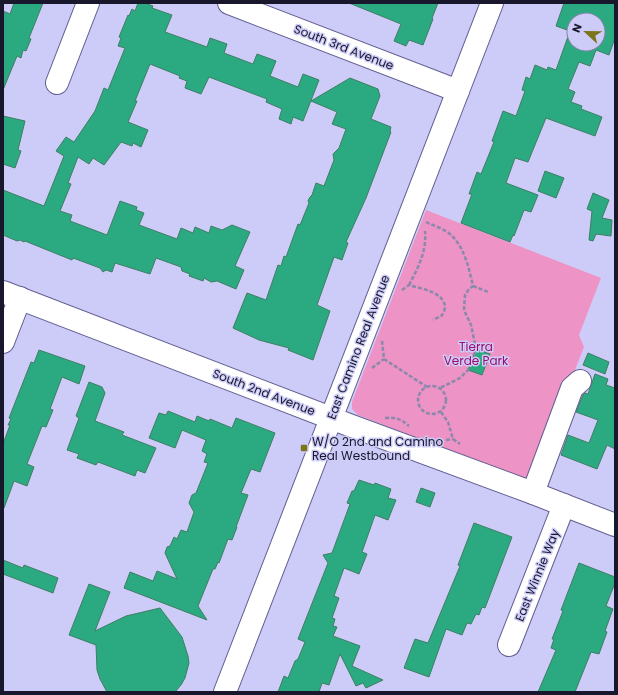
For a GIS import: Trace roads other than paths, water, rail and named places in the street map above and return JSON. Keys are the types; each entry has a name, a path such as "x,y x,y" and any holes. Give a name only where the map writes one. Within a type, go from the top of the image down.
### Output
{"street":[{"path":"57,83 88,3"},
{"name":"South 3rd Avenue","path":"229,3 458,91"},
{"name":"East Camino Real Avenue","path":"225,692 492,3"},
{"path":"3,342 11,295"},
{"name":"South 2nd Avenue","path":"11,295 330,418 615,525"},
{"path":"533,493 572,388 580,381"},
{"name":"East Winnie Way","path":"509,645 564,505"}],"place":[{"name":"W/O 2nd and Camino Real Westbound","path":"304,448"}],"park label":[{"name":"Tierra Verde Park","path":"476,353"}]}
